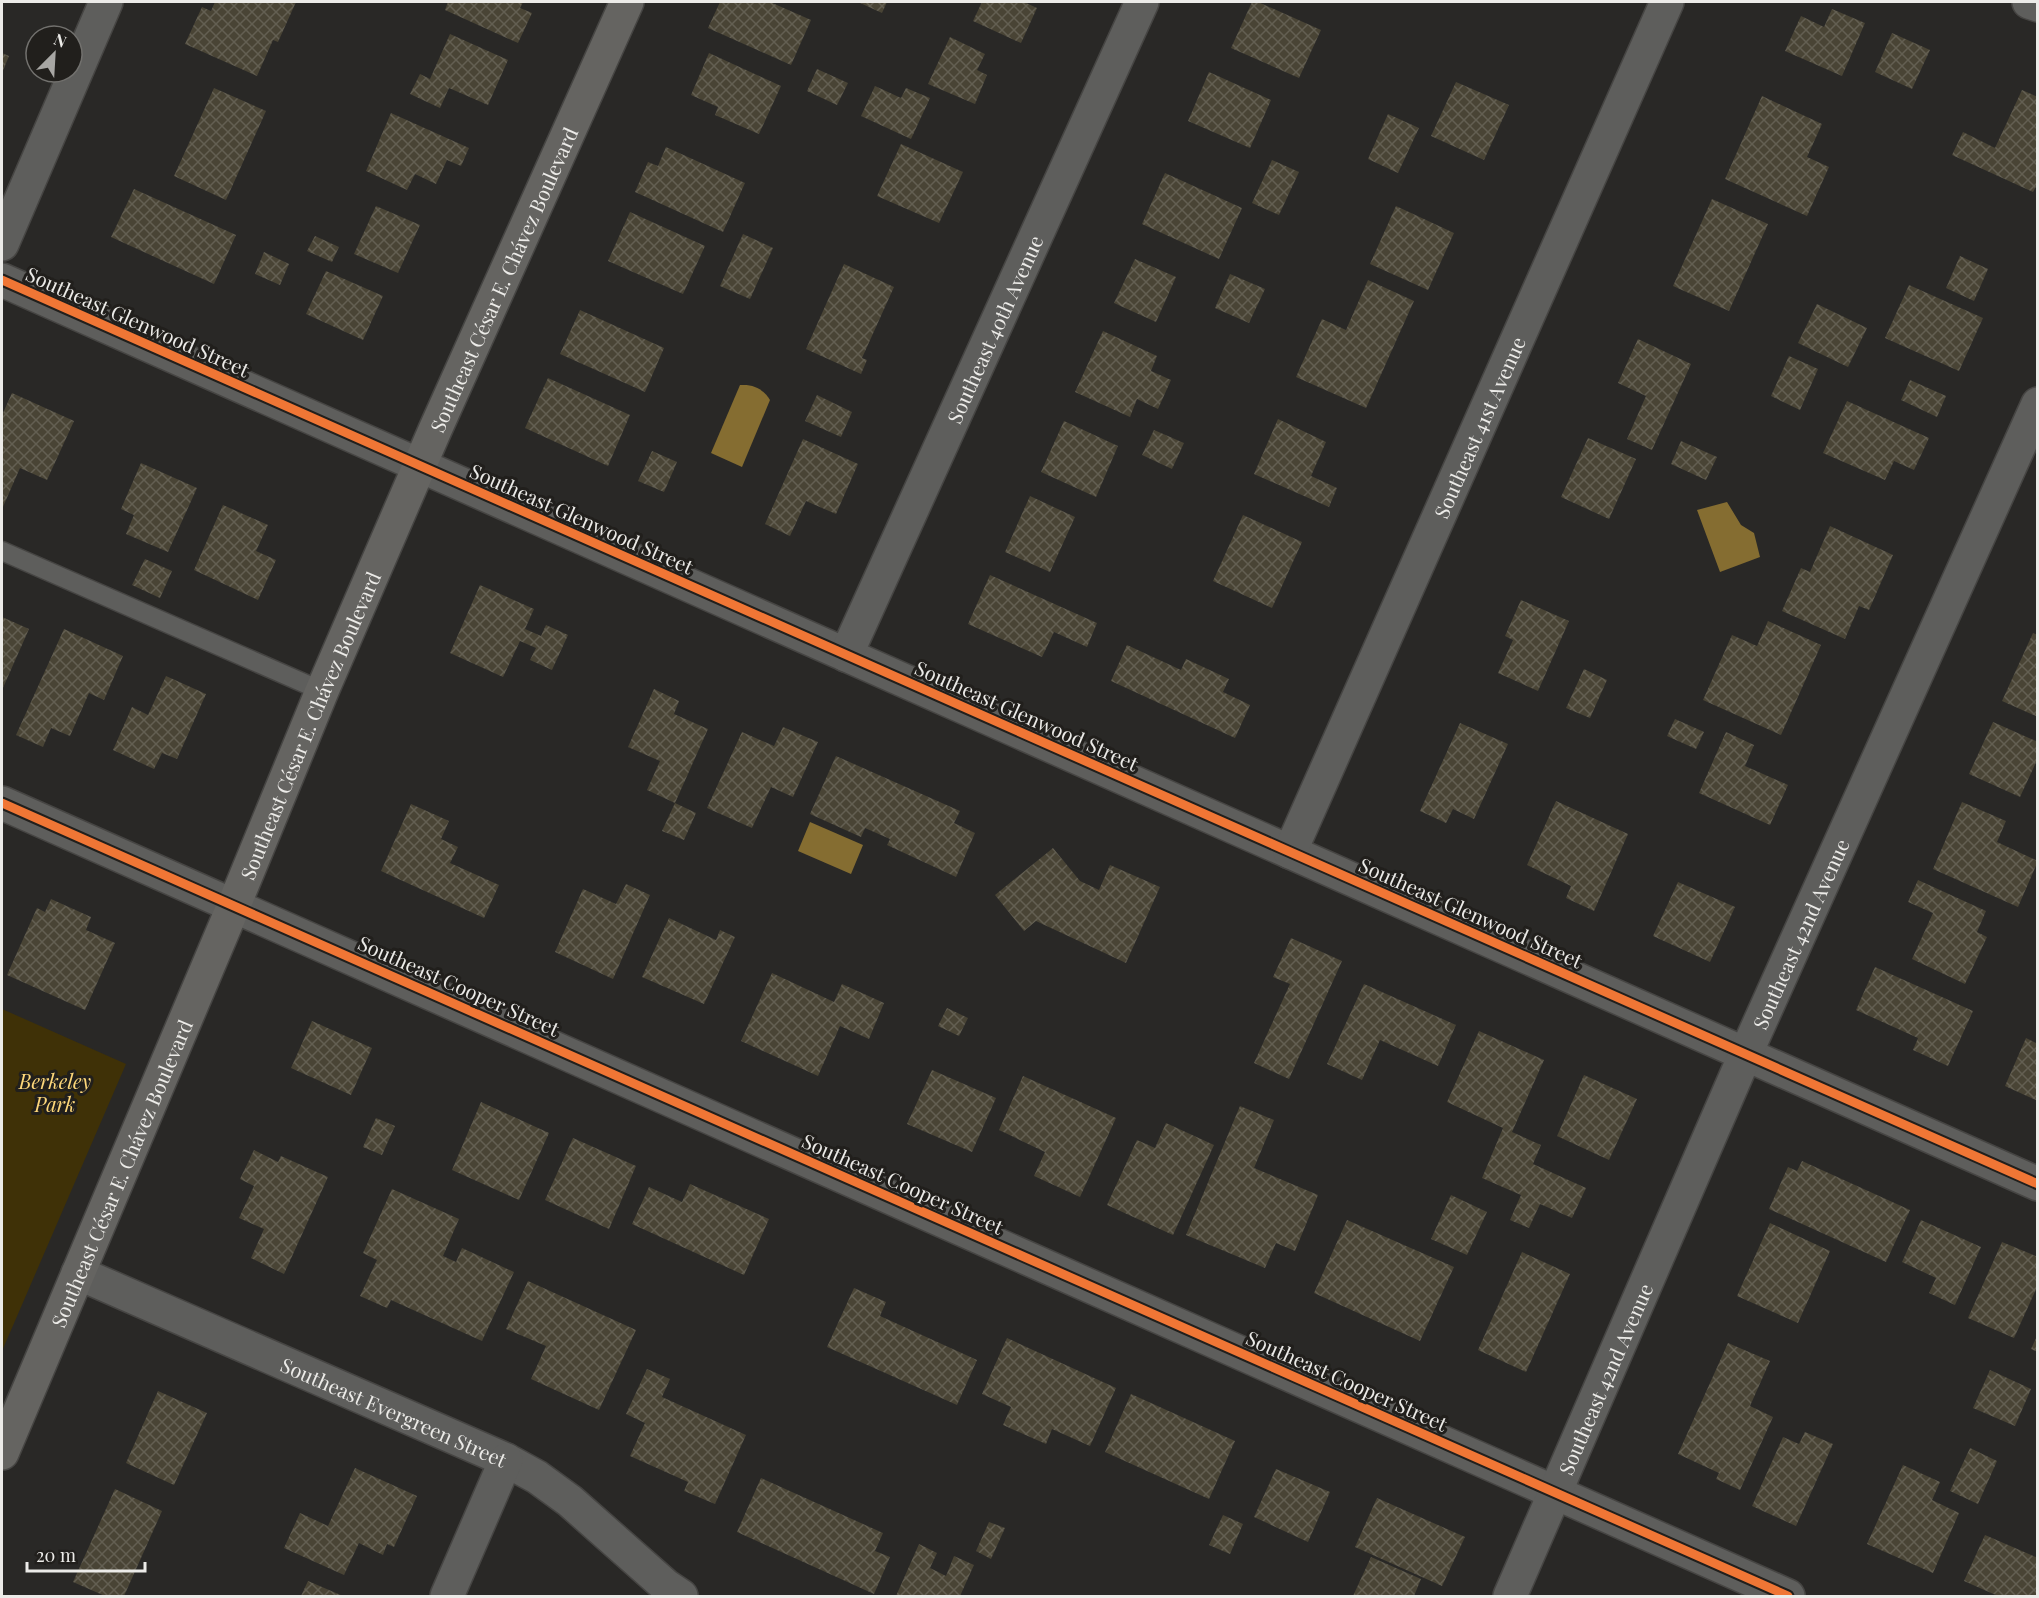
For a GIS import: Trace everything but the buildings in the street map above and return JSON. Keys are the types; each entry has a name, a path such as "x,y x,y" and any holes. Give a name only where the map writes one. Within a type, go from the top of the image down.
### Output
{"street":[{"path":"2,244 106,2"},
{"name":"Southeast César E. Chávez Boulevard","path":"2,1453 322,691 627,2"},
{"name":"Southeast 40th Avenue","path":"846,655 1142,2"},
{"name":"Southeast 41st Avenue","path":"1290,852 1667,2"},
{"path":"2029,2 2037,5"},
{"name":"Southeast Glenwood Street","path":"2,280 2037,1184"},
{"name":"Southeast 42nd Avenue","path":"1510,1596 1746,1053 2037,404"},
{"name":"Southeast Cooper Street","path":"2,803 1788,1596"},
{"name":"Southeast Evergreen Street","path":"78,1273 506,1460 537,1477 570,1501 666,1586 681,1596"},
{"path":"447,1596 506,1460"}],"lane":[{"path":"2,551 322,691"}],"green space":[{"name":"Berkeley Park","path":"2,1009 126,1064 2,1351"}],"shaded area":[{"path":"740,385 758,388 770,400 742,467 711,453"},
{"path":"1727,502 1741,525 1754,533 1760,557 1720,572 1697,510"},
{"path":"810,822 863,845 851,874 798,851"}],"cycle path":[{"path":"2,280 2038,1184"},
{"path":"2,803 1788,1596"}]}
